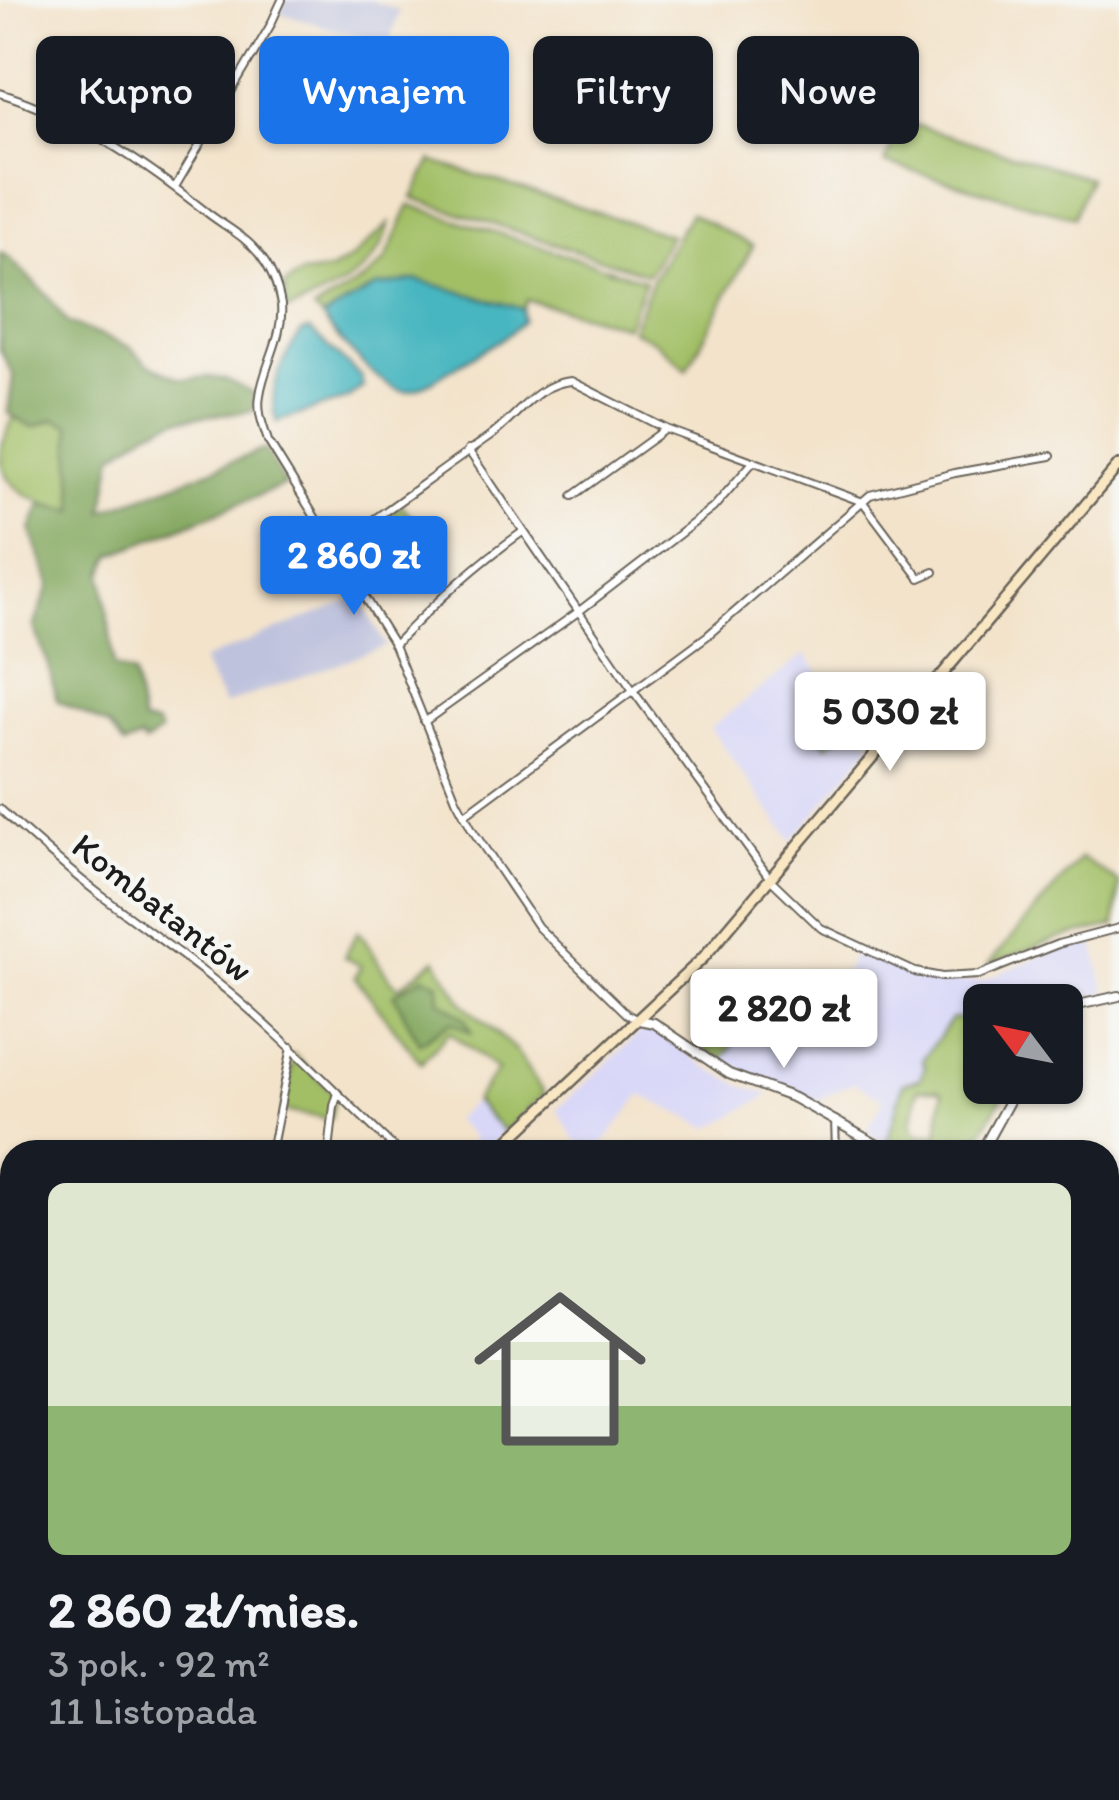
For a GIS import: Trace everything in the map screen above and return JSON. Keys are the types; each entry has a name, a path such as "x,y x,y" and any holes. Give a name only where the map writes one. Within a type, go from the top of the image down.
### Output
{"main road":[{"path":"509,1140 703,958 1119,465"}],"street":[{"path":"175,187 281,3 265,0"},
{"path":"0,93 64,117 175,187 254,249 274,279 280,321 259,411 268,441 394,645 464,815 538,928 627,1014 654,1023 729,1074 794,1098 869,1140"},
{"path":"334,547 493,435 539,392 563,381 578,382 666,429 863,502 920,578 934,572"},
{"path":"573,496 666,429"},
{"path":"468,450 634,692 771,880 821,928 915,972 942,977 979,975 1058,944 1119,928"},
{"path":"464,815 707,636 870,495 955,473 1051,456"},
{"path":"424,722 713,508 754,460"},
{"path":"394,645 452,586 522,532"},
{"name":"Kombatantów","path":"0,809 98,893 233,996 386,1140"},
{"path":"1083,1004 1119,997"},
{"path":"274,1140 292,1047"},
{"path":"330,1140 338,1094"},
{"path":"988,1140 1007,1104"},
{"path":"835,1120 836,1140"}],"shaded area":[{"path":"286,0 369,0 399,10 392,36 358,36 279,13"},
{"path":"359,597 386,646 224,705 201,661"},
{"path":"805,654 872,744 792,841 710,728"},
{"path":"1093,940 1106,993 1083,998 1083,984 963,984 963,1018 920,1080 902,1084 888,1140 866,1132 884,1100 854,1082 814,1102 731,1067 698,1044 728,1015 811,1044 855,951 912,977 981,981 1057,949"},
{"path":"649,1025 708,1068 771,1094 711,1128 641,1095 605,1140 576,1140 557,1109"},
{"path":"474,1101 504,1132 496,1140 472,1140 454,1120"}],"green space":[{"path":"919,126 1089,178 1074,217 885,163 892,144 919,144"},
{"path":"431,161 670,235 648,274 413,198"},
{"path":"410,205 645,280 627,326 527,300 523,309 417,280 376,287 322,318 314,310 366,279 385,261"},
{"path":"690,213 753,246 687,369 655,341 632,330 652,280"},
{"path":"389,224 384,241 364,269 336,289 287,311 284,286 302,274 330,271 351,259"},
{"path":"0,253 47,295 68,323 130,347 148,364 182,379 226,380 254,394 253,411 179,419 150,430 114,455 104,511 265,449 285,485 112,555 103,574 114,667 133,675 142,723 157,725 160,733 144,744 141,739 124,746 109,726 57,700 34,627 50,584 31,530 41,504 75,511 70,426 55,419 33,427 8,413 13,376 0,349"},
{"path":"14,417 33,427 55,419 70,426 75,512 39,501 8,477 0,453"},
{"path":"402,505 428,540 410,555 383,518"},
{"path":"821,693 848,729 827,745 800,709"},
{"path":"1081,858 1119,883 1115,926 1057,939 987,966"},
{"path":"358,931 399,987 436,959 464,1004 514,1049 544,1094 504,1132 474,1101 497,1070 449,1032 421,1063 355,977 361,966 344,957"},
{"path":"424,976 439,983 440,1000 465,1018 471,1033 451,1022 419,1043 394,994"},
{"path":"728,1015 767,1032 764,1039 740,1030 721,1060 698,1044"},
{"path":"963,1018 963,1104 998,1104 978,1140 888,1140 903,1083 920,1079 923,1059 951,1019","holes":["918,1089 943,1092 938,1134 917,1134 912,1124"]},
{"path":"294,1055 335,1094 330,1119 283,1111"}],"water":[{"path":"417,280 523,309 523,321 501,340 427,384 408,391 398,389 361,362 322,318 376,287"},
{"path":"310,330 361,377 363,387 347,399 277,422 273,399 278,375 295,341"}]}
